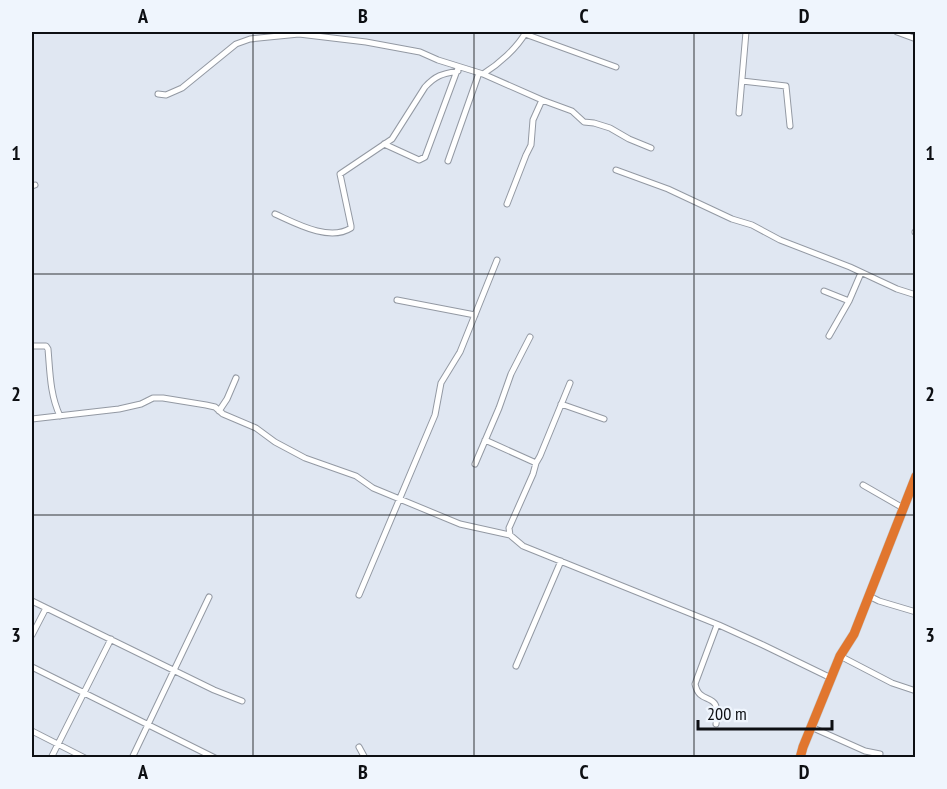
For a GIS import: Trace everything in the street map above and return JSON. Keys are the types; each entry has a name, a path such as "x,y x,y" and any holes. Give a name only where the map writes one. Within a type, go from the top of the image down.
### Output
{"highway":[{"path":"800,758 840,657 854,634 915,476"}],"street":[{"path":"739,112 746,32"},
{"path":"897,32 915,39"},
{"path":"448,161 481,74 491,69 526,33 616,67"},
{"path":"158,94 166,95 182,88 236,44 250,39 300,34 366,42 420,52 458,69 481,74 572,111 584,122 610,128 651,148"},
{"path":"384,144 419,160 425,157 458,69"},
{"path":"275,214 307,229 330,232 348,231 351,226 340,174 392,139 431,80 439,74 458,69"},
{"path":"742,81 786,86 790,126"},
{"path":"507,204 531,145 533,120 542,100"},
{"path":"616,170 668,189 732,219 752,225 780,240 850,267 915,296"},
{"path":"359,595 435,415 441,383 460,352 497,260"},
{"path":"829,336 849,301 861,273"},
{"path":"824,291 849,301"},
{"path":"397,300 475,315"},
{"path":"475,464 511,374 530,337"},
{"path":"32,346 46,346 48,349 51,389 55,407 60,416"},
{"path":"219,411 236,378"},
{"path":"510,535 509,528 570,383"},
{"path":"32,419 119,409 141,404 153,398 215,407 223,414 256,428 274,442 305,458 356,476 373,488 399,500 460,524 510,535 523,546 717,625 831,678"},
{"path":"561,404 604,419"},
{"path":"486,440 536,463"},
{"path":"863,485 903,508"},
{"path":"516,666 561,561"},
{"path":"869,596 915,612"},
{"path":"132,758 209,597"},
{"path":"32,600 214,690 242,701"},
{"path":"32,635 46,608"},
{"path":"716,724 718,708 715,703 697,692 695,684 717,625"},
{"path":"51,758 111,639"},
{"path":"840,657 892,683 915,691"},
{"path":"32,667 215,758"},
{"path":"811,727 880,754"},
{"path":"32,731 85,758"},
{"path":"359,747 365,758"}]}
